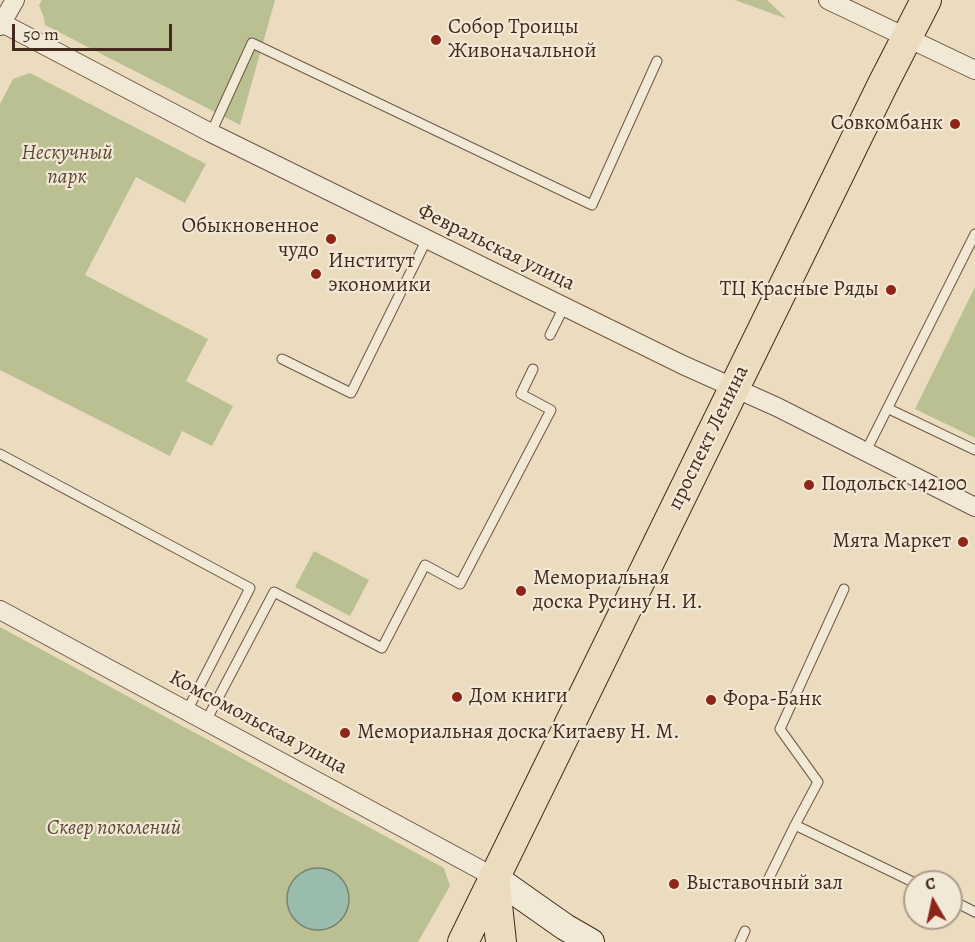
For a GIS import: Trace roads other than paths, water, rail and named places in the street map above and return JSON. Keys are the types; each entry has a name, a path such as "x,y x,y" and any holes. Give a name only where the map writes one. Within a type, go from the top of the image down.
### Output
{"main road":[{"name":"проспект Ленина","path":"463,942 926,0"},
{"path":"494,877 501,942"},
{"path":"494,877 565,927 591,942"}],"street":[{"path":"1,24 15,0"},
{"path":"828,0 975,70"},
{"name":"Февральская улица","path":"1,24 211,133 564,307 866,451 975,507"},
{"name":"Комсомольская улица","path":"0,610 494,877"}],"lane":[{"path":"211,133 252,43 592,205 657,61"},
{"path":"866,451 975,234"},
{"path":"282,359 351,393 427,239"},
{"path":"550,335 564,307"},
{"path":"206,721 274,592 382,648 425,565 460,584 551,410 521,394 533,369"},
{"path":"889,408 975,450"},
{"path":"0,454 250,588 187,711"},
{"path":"768,880 818,782 780,729 844,589"},
{"path":"795,825 903,877"},
{"path":"740,942 745,931"}],"place":[{"name":"Собор Троицы Живоначальной","path":"436,40"},
{"name":"Совкомбанк","path":"955,124"},
{"name":"Обыкновенное чудо","path":"331,239"},
{"name":"Институт экономики","path":"316,274"},
{"name":"ТЦ Красные Ряды","path":"891,290"},
{"name":"Подольск 142100","path":"809,485"},
{"name":"Мята Маркет","path":"963,542"},
{"name":"Мемориальная доска Русину Н. И.","path":"521,591"},
{"name":"Дом книги","path":"457,697"},
{"name":"Фора-Банк","path":"711,700"},
{"name":"Мемориальная доска Китаеву Н. М.","path":"345,733"},
{"name":"Выставочный зал","path":"674,884"}],"park label":[{"name":"Нескучный парк","path":"67,166"},
{"name":"Сквер поколений","path":"114,829"}]}
